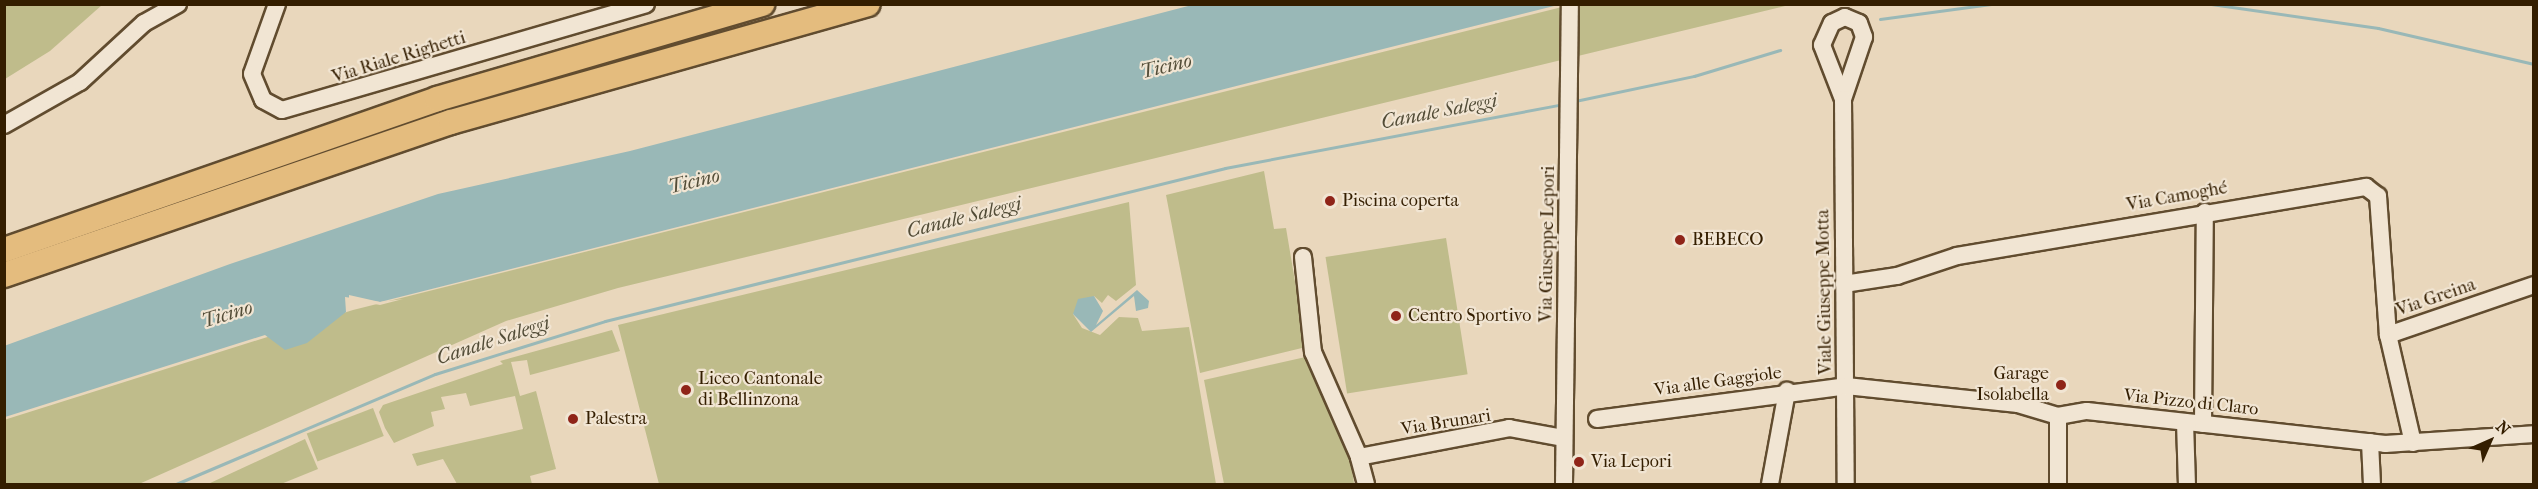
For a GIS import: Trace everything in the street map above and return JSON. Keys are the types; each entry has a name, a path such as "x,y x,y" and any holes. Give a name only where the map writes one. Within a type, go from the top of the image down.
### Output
{"highway":[{"path":"4,250 437,99 762,4"},
{"path":"4,275 451,122 868,4"}],"street":[{"path":"4,125 80,82 144,24 178,4"},
{"name":"Via Riale Righetti","path":"277,4 252,74 263,100 282,110 646,4"},
{"name":"Via Giuseppe Lepori","path":"1564,484 1570,4"},
{"name":"Viale Giuseppe Motta","path":"1843,99 1846,484"},
{"name":"Via Camoghé","path":"1844,284 1897,276 1957,256 2205,212 2374,189 2388,335"},
{"path":"2203,423 2205,212"},
{"path":"1303,257 1313,352 1359,457 1366,484"},
{"name":"Via Greina","path":"2414,443 2388,335 2534,285"},
{"name":"Via Pizzo di Claro","path":"1846,386 2018,404 2058,416 2087,411 2370,442 2414,443 2534,434"},
{"name":"Via alle Gaggiole","path":"1597,419 1788,391 1846,386"},
{"path":"1770,484 1788,391"},
{"path":"2058,416 2058,484"},
{"path":"2185,422 2187,484"},
{"name":"Via Brunari","path":"1359,457 1509,428 1564,438"},
{"path":"2370,442 2373,484"}],"shaded area":[{"path":"5,4 102,5 50,51 5,79"},
{"path":"1570,5 1789,5 618,288 506,321 139,484 5,484 4,420 353,310"},
{"path":"1264,171 1274,229 1286,228 1306,347 1200,373 1166,195"},
{"path":"1129,202 1136,285 1116,301 1108,295 1102,303 1094,296 1073,314 1082,328 1100,335 1119,317 1138,318 1142,331 1189,327 1216,484 659,484 618,325"},
{"name":"Centro Sportivo","path":"1446,238 1468,374 1347,393 1326,257"},
{"path":"612,330 620,351 530,375 527,360 511,362 520,396 536,391 556,469 530,476 532,484 457,484 443,459 417,466 412,454 523,429 515,396 470,406 466,393 441,397 445,409 431,412 434,426 394,443 385,428 379,412 383,405 503,364 500,361"},
{"path":"1310,356 1350,453 1354,484 1224,484 1204,380"},
{"path":"373,408 384,436 317,461 307,433"},
{"path":"305,439 318,469 281,484 208,484"}],"water":[{"name":"Ticino","path":"1192,5 1558,5 380,302 345,297 346,312 307,343 285,350 265,335 5,417 4,346 230,264 438,194 630,151"},
{"path":"1137,290 1149,301 1148,308 1136,311 1134,296 1091,332 1073,314 1078,299 1094,296 1103,311 1096,325"}],"pier":[{"path":"349,295 380,302 403,299 380,305 349,299"}],"waterway":[{"name":"Canale Saleggi","path":"1880,19 1991,4"},
{"name":"Canale Saleggi","path":"2211,4 2378,28 2534,64"},
{"name":"Canale Saleggi","path":"1575,101 1694,76 1780,50"},
{"name":"Canale Saleggi","path":"176,484 435,374 605,321 1225,168 1563,104"}],"place":[{"name":"Piscina coperta","path":"1330,201"},
{"name":"BEBECO","path":"1680,240"},
{"name":"Centro Sportivo","path":"1396,316"},
{"name":"Garage Isolabella","path":"2061,385"},
{"name":"Liceo Cantonale di Bellinzona","path":"686,390"},
{"name":"Palestra","path":"573,419"},
{"name":"Via Lepori","path":"1579,462"}]}
